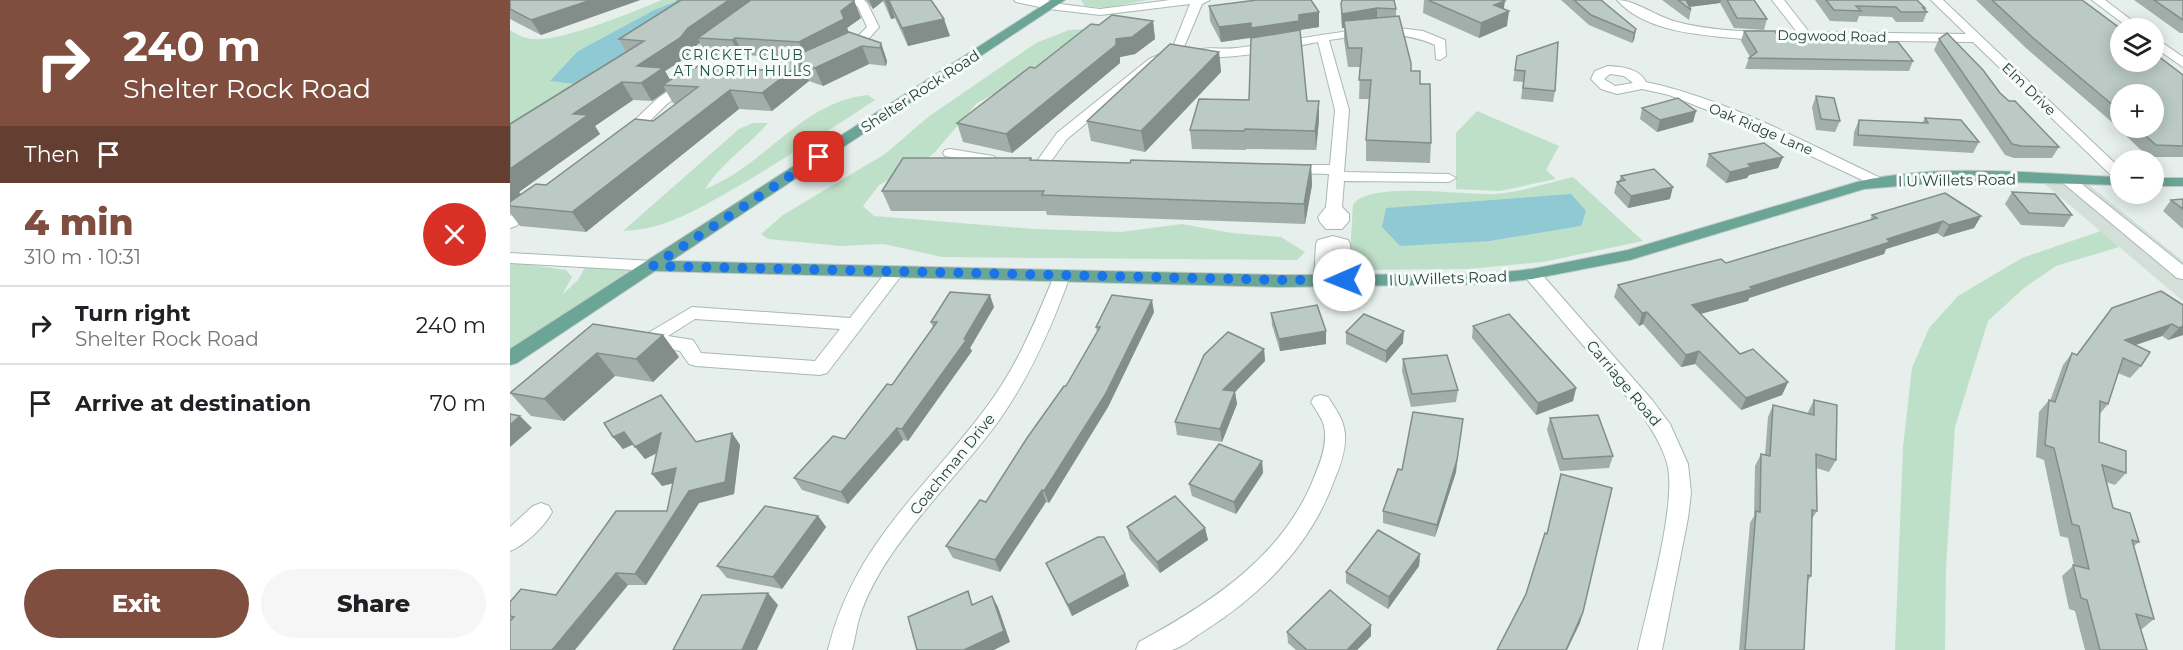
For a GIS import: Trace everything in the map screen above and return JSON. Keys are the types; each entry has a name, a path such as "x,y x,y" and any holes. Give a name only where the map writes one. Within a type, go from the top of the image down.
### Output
{"main road":[{"name":"Shelter Rock Road","path":"510,358 653,266 1050,2"},
{"name":"I U Willets Road","path":"653,266 1062,276 1323,280 1473,279 1532,274 1630,255 1878,182 1944,178 2110,179"},
{"path":"2164,182 2183,182"}],"street":[{"path":"832,53 861,40 873,27 863,5 857,0"},
{"path":"1020,0 1050,2 1100,12 1199,0"},
{"path":"1177,51 1199,0"},
{"name":"Dogwood Road","path":"1623,0 1649,16 1680,27 1743,35 1976,38"},
{"path":"1778,0 1805,35"},
{"name":"Elm Drive","path":"1936,0 2110,168"},
{"path":"2098,0 2122,18"},
{"path":"676,89 702,50 737,25"},
{"path":"1067,162 1038,161 1062,136 1154,62 1177,51 1219,54 1377,29 1406,29 1433,37 1441,43 1440,56"},
{"path":"1323,39 1342,110 1334,209 1341,215 1340,224 1324,244 1323,280"},
{"path":"2164,49 2183,63"},
{"path":"611,148 676,89 705,75 725,71 688,68"},
{"name":"Oak Ridge Lane","path":"1640,85 1672,92 1744,120 1878,182"},
{"path":"951,153 975,159 1008,160"},
{"path":"1266,168 1449,178"},
{"path":"2068,180 2183,274"},
{"path":"510,223 547,196"},
{"path":"1333,234 1342,244 1344,280"},
{"name":"I U Willets Road","path":"510,258 653,266"},
{"path":"854,324 692,313 649,340 686,345 696,359 820,368 895,272"},
{"name":"Carriage Road","path":"1532,274 1645,405 1663,429 1678,464 1680,493 1677,518 1650,650"},
{"name":"Coachman Drive","path":"840,650 842,630 859,588 883,550 992,415 1017,380 1033,350 1062,276"},
{"path":"1148,650 1177,636 1223,606 1262,574 1308,516 1320,493 1335,446 1334,425 1321,402"},
{"path":"510,541 541,512"}],"shaded area":[{"path":"2039,179 2083,180 2183,261 2183,301"}],"green space":[{"path":"662,0 679,0 654,10 578,51 575,84 510,128 510,30 527,38 555,37 594,26"},
{"path":"1081,0 1148,0 1105,8 1085,6"},
{"path":"1089,29 1073,43 1052,54 1037,72 977,103 935,152 920,164 879,185 863,206 874,216 1035,229 1121,232 1182,224 1232,233 1281,237 1305,252 1297,260 942,257 884,244 841,246 768,239 761,234 783,215 885,154 928,117 1036,43 1069,30"},
{"path":"868,95 875,100 714,200 670,221 639,230 623,231 739,129 753,123 768,123 719,171 705,189 746,166 823,109 844,100"},
{"path":"1477,111 1559,146 1546,170 1556,179 1500,191 1456,189 1456,133"},
{"path":"1573,177 1643,241 1543,262 1469,269 1349,270 1353,205 1362,197 1397,191 1496,194","holes":["1586,211 1580,226 1490,241"]},
{"path":"2101,231 2119,247 2056,266 2024,288 1988,321 1955,427 1946,568 1945,650 1895,650 1903,447 1912,368 1929,328 1958,296 2022,258"},
{"path":"510,262 566,270 572,277 562,295 578,280 586,266 653,266 510,358"}],"water":[{"path":"679,0 668,27 575,84 550,81 578,51 654,10"},
{"path":"1571,194 1586,211 1581,226 1490,241 1400,246 1382,227 1386,208"}],"building":[{"path":"510,0 591,0 531,20 510,9"},
{"path":"681,0 729,0 688,28 680,38 637,66 663,68 641,83 622,82 573,114 588,115 510,169 510,124 644,41 619,39"},
{"path":"751,0 854,1 841,11 844,19 799,42 698,38"},
{"path":"885,0 931,0 944,19 902,28 889,1"},
{"path":"1257,0 1311,0 1319,12 1299,15 1299,21 1251,28 1251,23 1219,27 1209,6"},
{"path":"1342,0 1394,0 1396,9 1377,8 1342,14"},
{"path":"1428,0 1503,0 1505,1 1494,5 1509,11 1481,23"},
{"path":"1574,0 1601,0 1636,29 1634,33 1591,15"},
{"path":"1678,0 1686,0 1691,10"},
{"path":"1727,0 1754,0 1767,19 1737,18"},
{"path":"1826,0 1917,0 1927,12 1901,12 1896,7 1856,6 1861,11 1834,10"},
{"path":"1992,0 2082,0 2110,21 2110,72 2164,72 2164,61 2183,75 2183,146 2156,145 2148,138 2164,138 2164,84 2110,84 2110,103"},
{"path":"2154,0 2183,0 2183,20"},
{"path":"1112,15 1153,21 1132,37 1116,39 1116,45 1006,134 957,123 1030,67 1035,68 1091,24 1099,25"},
{"path":"1399,16 1411,71 1420,71 1420,84 1430,84 1431,143 1366,140 1371,80 1359,80 1362,48 1348,48 1344,21"},
{"path":"1300,30 1307,101 1319,101 1315,131 1190,130 1199,99 1249,100 1251,38"},
{"path":"1744,31 1775,31 1781,41 1898,42 1913,61 1749,58 1757,52"},
{"path":"849,32 881,43 880,48 862,46 815,68 801,63 762,93 730,90 572,212 510,206 510,202 536,184 546,185 635,119 653,121 698,87 663,85 687,69 700,65 763,70"},
{"path":"1947,33 1983,70 2000,93 2009,101 2015,101 2059,147 2012,144 1939,39"},
{"path":"1558,42 1555,91 1523,88 1525,71 1515,70 1517,56"},
{"path":"1170,44 1219,52 1141,131 1087,121"},
{"path":"1816,96 1834,98 1840,121 1821,119"},
{"path":"1678,98 1696,111 1660,120 1642,108"},
{"path":"1925,118 1961,120 1979,142 1858,135 1859,120 1928,123"},
{"path":"1764,143 1783,157 1748,164 1751,167 1730,172 1709,154"},
{"path":"903,158 1031,158 1030,160 1130,163 1131,160 1311,165 1304,204 1042,195 1044,191 882,191"},
{"path":"1654,169 1673,187 1631,196 1617,182 1625,180 1621,176"},
{"path":"2012,192 2055,194 2072,215 2029,213"},
{"path":"1945,193 1981,216 1949,225 1943,221 1887,239 1890,242 1750,287 1753,289 1692,305 1740,354 1753,349 1788,382 1746,398 1699,351 1686,355 1647,312 1642,313 1618,285 1721,259 1726,263 1877,218 1872,215"},
{"path":"2183,199 2183,209 2171,200"},
{"path":"2161,291 2183,305 2183,326 2179,328 2172,324 2125,340 2150,352 2141,366 2123,358 2108,404 2100,401 2099,442 2126,451 2126,473 2102,465 2113,508 2130,513 2139,542 2132,540 2154,619 2136,614 2147,650 2100,650 2087,600 2081,598 2073,565 2089,569 2079,526 2072,524 2054,448 2045,445 2049,400 2055,402 2072,353 2077,355 2112,308"},
{"path":"950,292 990,295 964,339 967,339 902,429 897,428 841,492 794,478 833,436 845,439 887,384 892,385 937,322 931,322"},
{"path":"1112,295 1152,300 1105,395 1044,491 1042,490 995,560 946,546 980,500 986,502 1027,438 1066,386 1100,327 1096,327"},
{"path":"1317,305 1326,331 1279,339 1271,313"},
{"path":"1364,314 1404,331 1386,351 1346,332"},
{"path":"1509,314 1576,388 1538,403 1473,326"},
{"path":"593,324 663,335 636,359 597,353 544,399 510,393"},
{"path":"1228,332 1264,349 1223,390 1235,391 1220,429 1175,422 1204,355"},
{"path":"1447,355 1458,390 1412,394 1403,359"},
{"path":"661,395 696,442 732,433 725,482 689,491 635,574 616,573 552,650 510,650 510,621 514,617 510,616 510,602 521,589 556,595 616,511 667,511 676,468 652,474 661,433 635,447 624,432 613,437 604,423"},
{"path":"1814,400 1837,405 1836,460 1816,454 1817,511 1812,510 1811,576 1808,575 1804,650 1745,650 1756,511 1760,512 1761,454 1770,456 1773,405 1814,415"},
{"path":"1413,412 1463,419 1457,460 1437,525 1383,511 1398,469 1402,470"},
{"path":"510,414 520,416 510,425"},
{"path":"1598,415 1613,456 1563,459 1550,418"},
{"path":"1219,444 1262,461 1234,502 1189,484"},
{"path":"1561,474 1612,488 1583,612 1566,650 1497,650 1526,594 1545,533 1547,534"},
{"path":"1175,496 1205,528 1157,562 1127,527"},
{"path":"765,506 818,516 773,577 717,566"},
{"path":"1378,530 1420,554 1389,597 1346,572"},
{"path":"1098,537 1104,537 1125,574 1068,605 1046,563"},
{"path":"1330,590 1371,625 1347,650 1307,650 1287,632"},
{"path":"968,591 972,605 992,596 1004,631 964,650 917,650 908,617"},
{"path":"768,593 742,650 673,650 702,595"}],"district":[{"name":"CRICKET CLUB AT NORTH HILLS","path":"743,64"}],"route":[{"path":"819,157 653,266 1344,280"}]}
